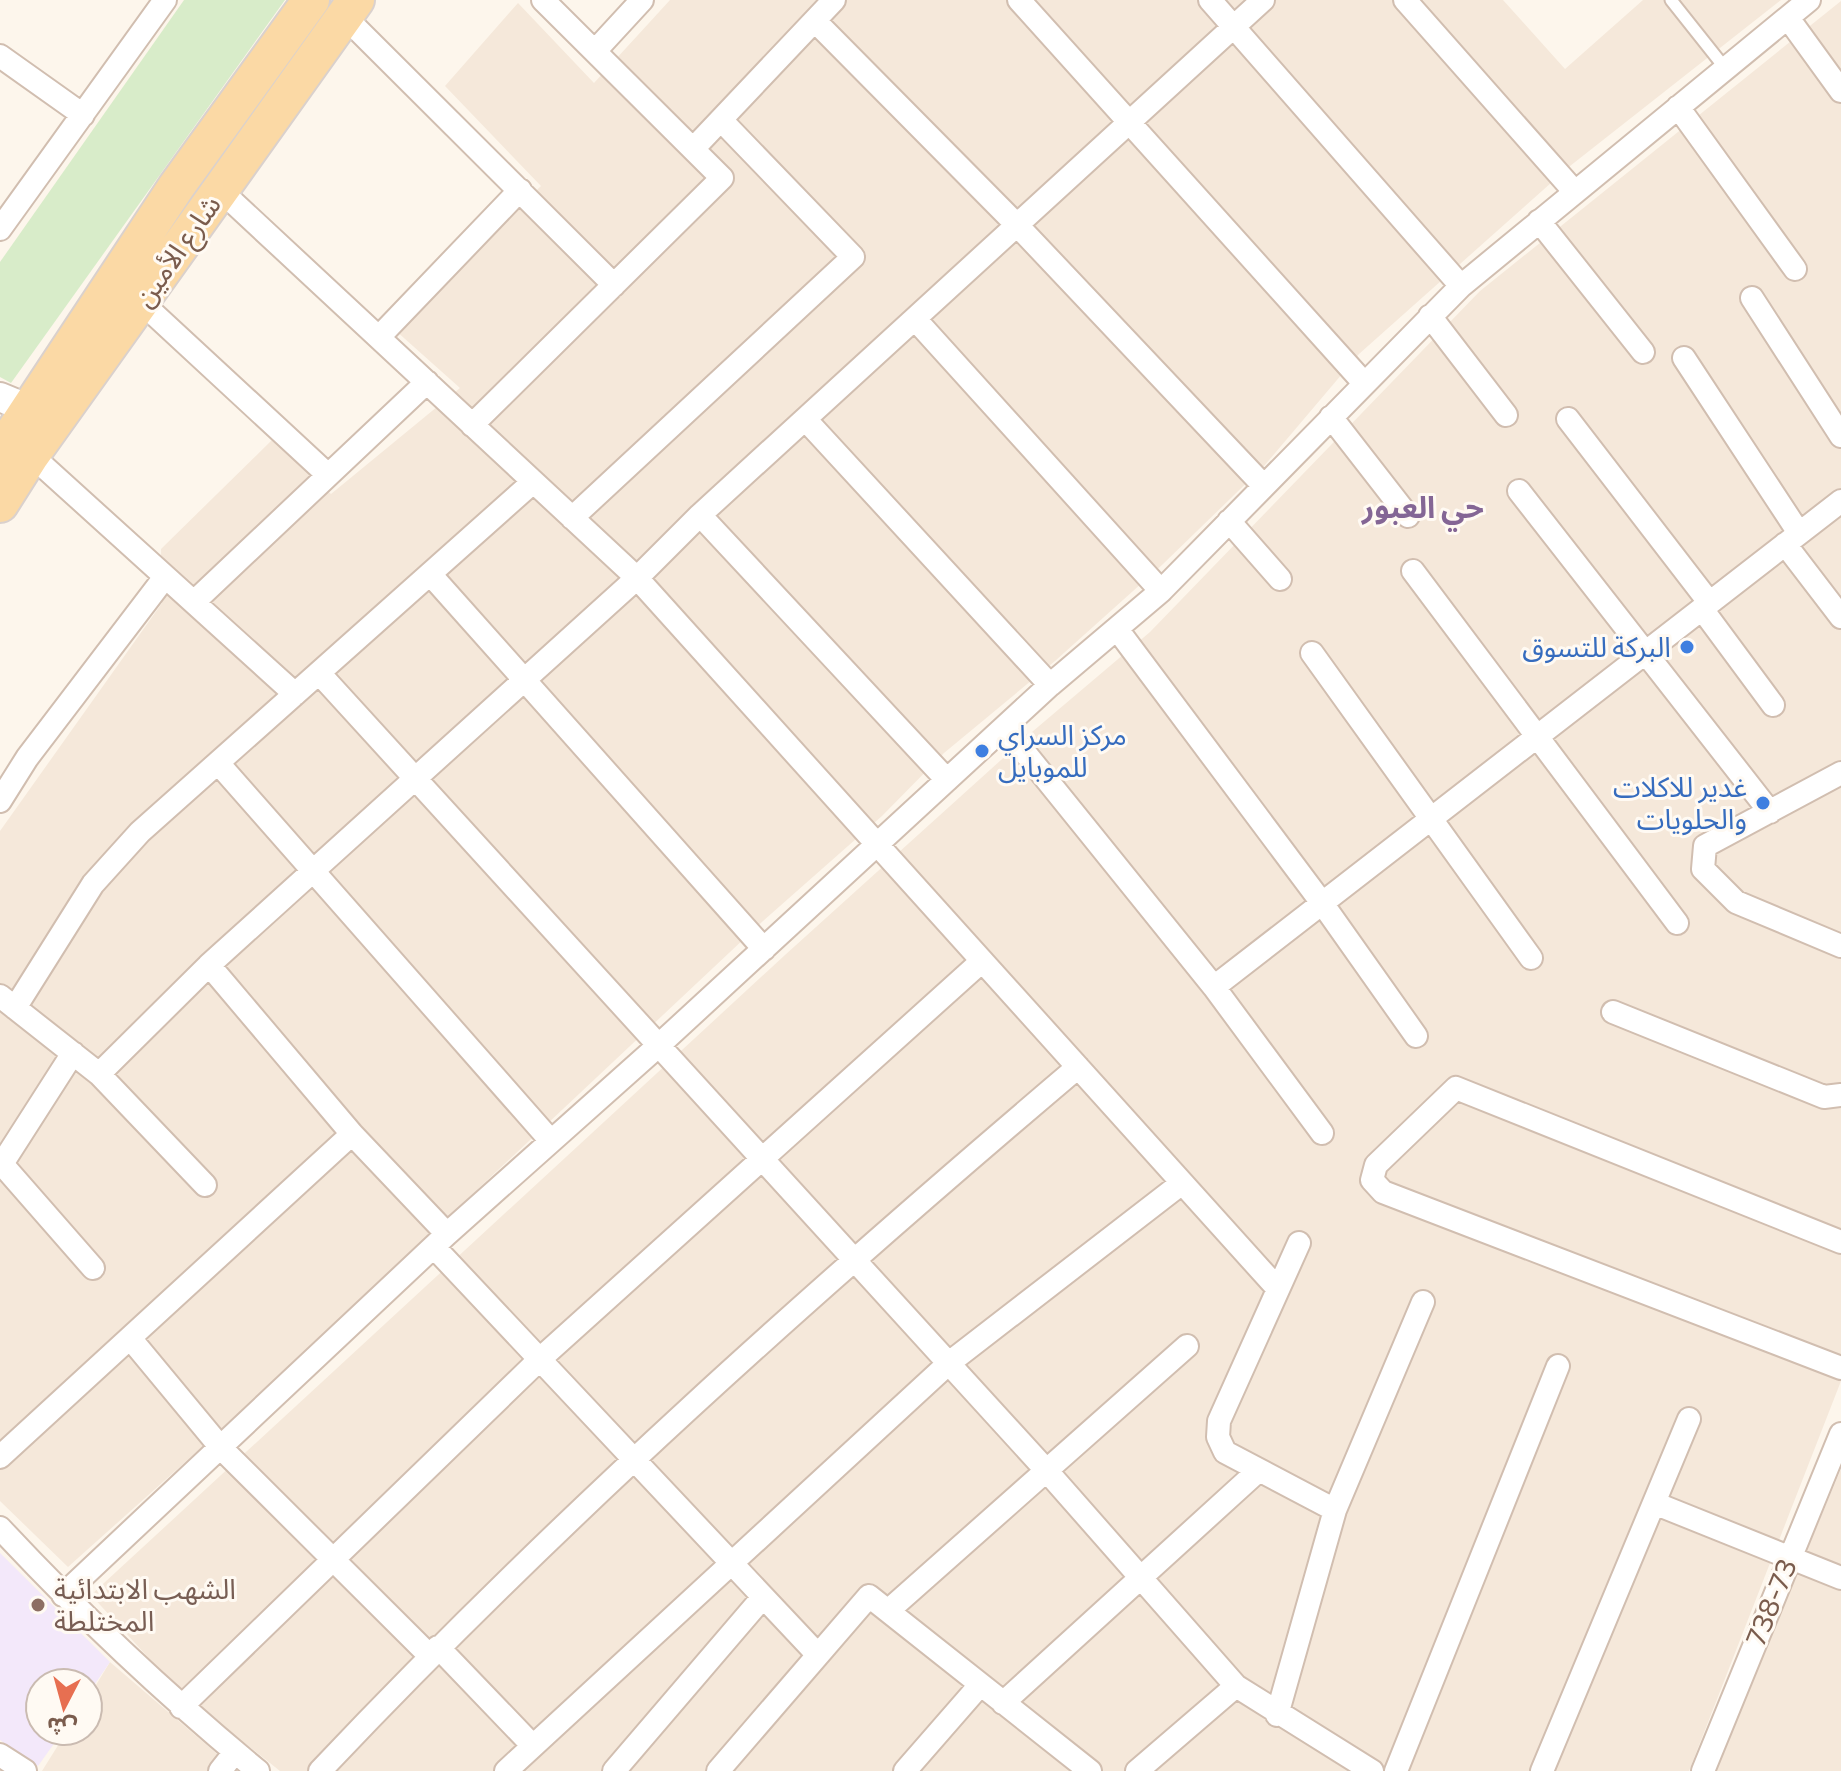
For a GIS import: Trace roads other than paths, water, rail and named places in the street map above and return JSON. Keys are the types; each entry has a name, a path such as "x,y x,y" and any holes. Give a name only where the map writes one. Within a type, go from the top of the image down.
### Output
{"main road":[{"name":"شارع الأمين","path":"0,504 13,450 14,403 311,0"},
{"name":"شارع الأمين","path":"13,450 141,302 350,8"}],"street":[{"path":"472,425 722,178 543,0"},
{"path":"595,51 642,0"},
{"path":"693,149 834,0"},
{"path":"1019,0 1364,383"},
{"path":"1210,0 1461,286"},
{"path":"99,1074 209,965 522,678 637,578 700,515 1263,0"},
{"path":"1405,0 1574,191"},
{"path":"63,1595 222,1449 441,1240 658,1046 1050,685 1161,591 1461,286 1809,0"},
{"path":"0,229 8,202 83,115 157,3"},
{"path":"350,8 520,190 614,285"},
{"path":"1788,18 1841,91"},
{"path":"815,21 1017,225 1263,485"},
{"path":"0,56 83,115"},
{"path":"1678,107 1795,269"},
{"path":"572,518 853,257 721,120"},
{"path":"220,190 637,578 1278,1289"},
{"path":"379,337 520,190"},
{"path":"1539,221 1643,352"},
{"path":"1752,298 1841,436"},
{"path":"141,302 328,475"},
{"path":"1430,316 1506,415"},
{"path":"915,319 1161,591"},
{"path":"1684,358 1841,617"},
{"path":"194,602 427,382"},
{"path":"1331,417 1408,516"},
{"path":"805,419 1050,685"},
{"path":"1568,419 1706,606 1773,705"},
{"path":"13,450 194,602 295,694"},
{"path":"205,1185 99,1074 8,1002 93,884 140,832 533,482"},
{"path":"1519,491 1770,812"},
{"path":"1214,987 1841,501"},
{"path":"700,515 947,780"},
{"path":"1229,521 1280,579"},
{"path":"1413,571 1535,738 1677,923"},
{"path":"430,574 764,949"},
{"path":"0,801 27,758 165,577"},
{"path":"1117,629 1322,903 1416,1036"},
{"path":"1312,653 1531,958"},
{"path":"319,673 416,775 658,1046 1046,1470 1236,1686 1356,1767"},
{"path":"1005,728 1214,987 1322,1133"},
{"path":"218,763 551,1141"},
{"path":"1841,773 1705,846 1703,869 1736,902 1841,946"},
{"path":"181,1707 540,1359 982,961"},
{"path":"209,965 540,1359 818,1655"},
{"path":"1613,1012 1824,1097 1841,1095"},
{"path":"73,1053 1,1166 93,1268"},
{"path":"320,1771 434,1651 853,1258 1078,1067"},
{"path":"1841,1242 1456,1088 1376,1165 1372,1180 1383,1192 1841,1368"},
{"path":"0,1457 352,1134"},
{"path":"506,1771 949,1363 1182,1183"},
{"path":"1299,1243 1219,1421 1218,1437 1225,1452 1335,1510"},
{"path":"1277,1715 1335,1510 1423,1302"},
{"path":"130,1338 222,1449 332,1560 434,1651 533,1746"},
{"path":"889,1610 1187,1346"},
{"path":"1396,1771 1558,1366"},
{"path":"1542,1771 1689,1419"},
{"name":"738-73","path":"1703,1771 1841,1434"},
{"path":"1003,1703 1143,1580 1259,1470"},
{"path":"1654,1503 1841,1578"},
{"path":"0,1528 63,1595 181,1707 258,1771"},
{"path":"724,1769 869,1596 1090,1771"},
{"path":"614,1771 763,1597"},
{"path":"905,1771 980,1685"},
{"path":"1137,1771 1236,1686"},
{"path":"220,1771 235,1752"},
{"path":"0,1755 25,1771"}],"lane":[{"path":"1671,0 1725,68"}],"place":[{"name":"البركة للتسوق","path":"1687,647"},
{"name":"مركز السراي للموبايل","path":"982,751"},
{"name":"غدير للاكلات والحلويات","path":"1763,803"},
{"name":"الشهب الابتدائية المختلطة","path":"38,1605"}],"district":[{"name":"حي العبور","path":"1423,508"}]}
